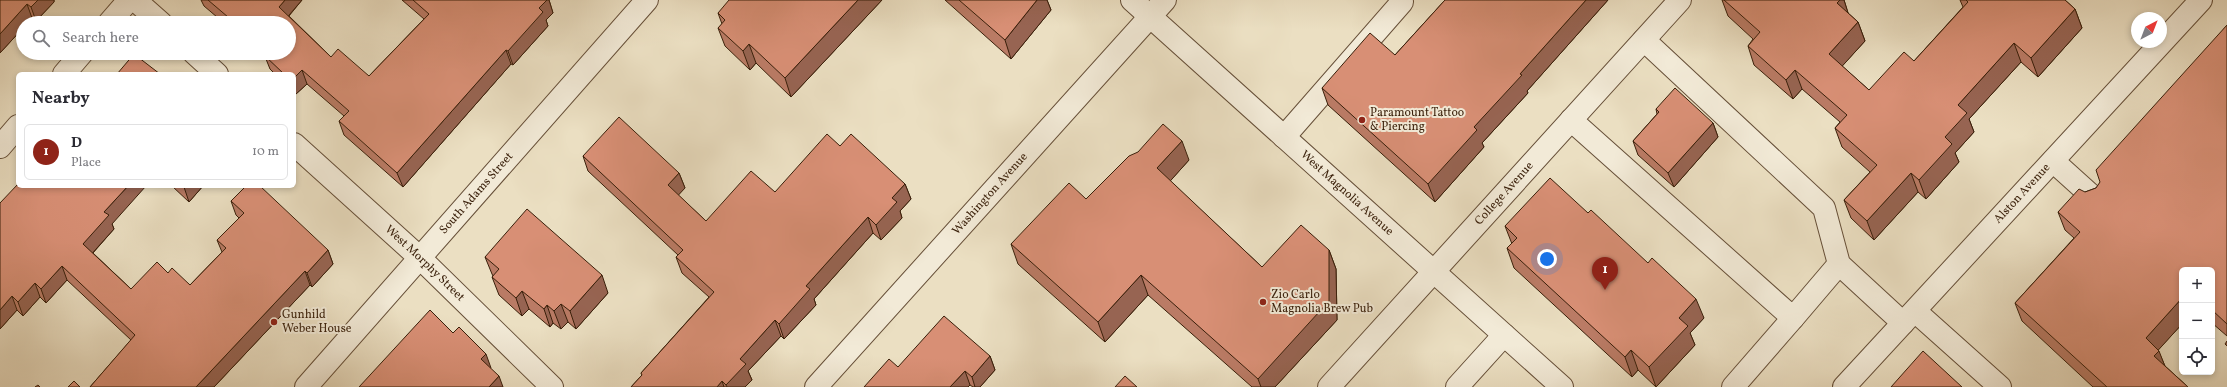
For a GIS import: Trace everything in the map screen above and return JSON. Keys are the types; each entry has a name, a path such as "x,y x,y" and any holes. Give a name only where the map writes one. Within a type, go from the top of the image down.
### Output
{"street":[{"path":"115,16 129,0"},
{"path":"135,0 152,16"},
{"name":"South Adams Street","path":"306,387 646,0"},
{"name":"West Magnolia Avenue","path":"1132,0 1562,387"},
{"name":"Washington Avenue","path":"816,387 1165,0"},
{"name":"College Avenue","path":"1329,387 1680,0"},
{"name":"Alston Avenue","path":"1844,387 2201,0"},
{"path":"1284,137 1404,1"},
{"path":"1644,40 1824,208 1839,264 2000,387"},
{"path":"66,72 76,60"},
{"path":"202,60 215,72"},
{"path":"1571,120 1793,318"},
{"path":"0,147 16,128"},
{"name":"West Morphy Street","path":"296,146 420,258 552,387"},
{"path":"2053,160 2094,198"},
{"path":"1733,387 1839,264"},
{"path":"1457,387 1504,335"}],"building":[{"path":"0,0 38,0 31,7 27,4 0,34"},
{"path":"208,0 285,0 279,7 288,16 227,16"},
{"path":"413,0 547,0 539,8 543,12 508,51 506,50 397,173 339,121 349,111 302,70 296,76 296,72 282,72 269,60 296,60 296,23 331,57 338,49 369,76 429,14"},
{"path":"729,0 858,0 785,78 749,44 743,51 718,28 725,20 718,13"},
{"path":"959,0 1037,0 1005,40"},
{"path":"1445,0 1586,0 1520,74 1522,75 1474,127 1477,130 1428,184 1322,88 1370,33 1395,55"},
{"path":"1724,0 1840,0 1837,3 1858,22 1829,54 1869,90 1904,52 1914,61 1968,2 1966,0 2065,0 2075,9 2031,58 2014,43 1958,105 1967,113 1945,137 1952,144 1919,180 1911,173 1867,221 1844,200 1877,165 1835,128 1847,115 1795,70 1786,80 1748,46 1760,32"},
{"path":"2227,25 2227,324 2215,313 2215,267 2179,267 2179,301 2146,338 2159,351 2154,356 2188,387 2107,387 2015,303 2080,232 2058,212 2079,189 2085,192 2096,188 2100,182 2096,170"},
{"path":"129,60 142,60 157,72 119,72"},
{"path":"1675,88 1713,123 1668,173 1633,141 1659,112 1656,109"},
{"path":"619,117 679,173 668,185 706,221 751,171 775,192 827,134 840,146 851,134 905,184 892,198 897,202 876,225 868,217 806,286 810,289 779,324 775,320 740,359 746,364 726,385 722,381 717,387 631,387 642,375 641,373 714,292 676,257 683,250 583,156"},
{"path":"1163,124 1182,141 1157,168 1262,267 1301,225 1329,250 1329,301 1258,379 1141,275 1098,322 1011,244 1069,183 1086,199 1129,156 1138,152"},
{"path":"1550,178 1588,213 1591,210 1648,263 1652,258 1696,299 1679,318 1688,326 1649,367 1631,350 1625,357 1507,248 1517,238 1505,226"},
{"path":"16,186 16,188 126,188 104,212 109,215 83,244 131,289 157,262 168,273 172,268 190,285 226,248 217,240 244,213 231,201 244,188 262,188 328,250 307,273 305,271 196,387 90,387 135,335 62,266 41,289 35,283 18,302 12,296 0,310 0,203"},
{"path":"527,209 602,275 570,311 561,304 554,311 547,305 544,309 522,291 516,298 492,277 499,269 485,257"},
{"path":"430,310 453,333 459,327 486,354 481,359 499,376 489,387 359,387"},
{"path":"944,316 990,356 972,377 965,371 950,387 864,387 889,359 898,367"},
{"path":"1923,351 1962,387 1891,387"},
{"path":"1125,376 1137,387 1115,387"},
{"path":"74,381 80,387 68,387"}],"place":[{"name":"Paramount Tattoo & Piercing","path":"1362,120"},
{"name":"D","path":"1605,290"},
{"name":"Zio Carlo Magnolia Brew Pub","path":"1263,302"},
{"name":"Gunhild Weber House","path":"274,322"}]}
